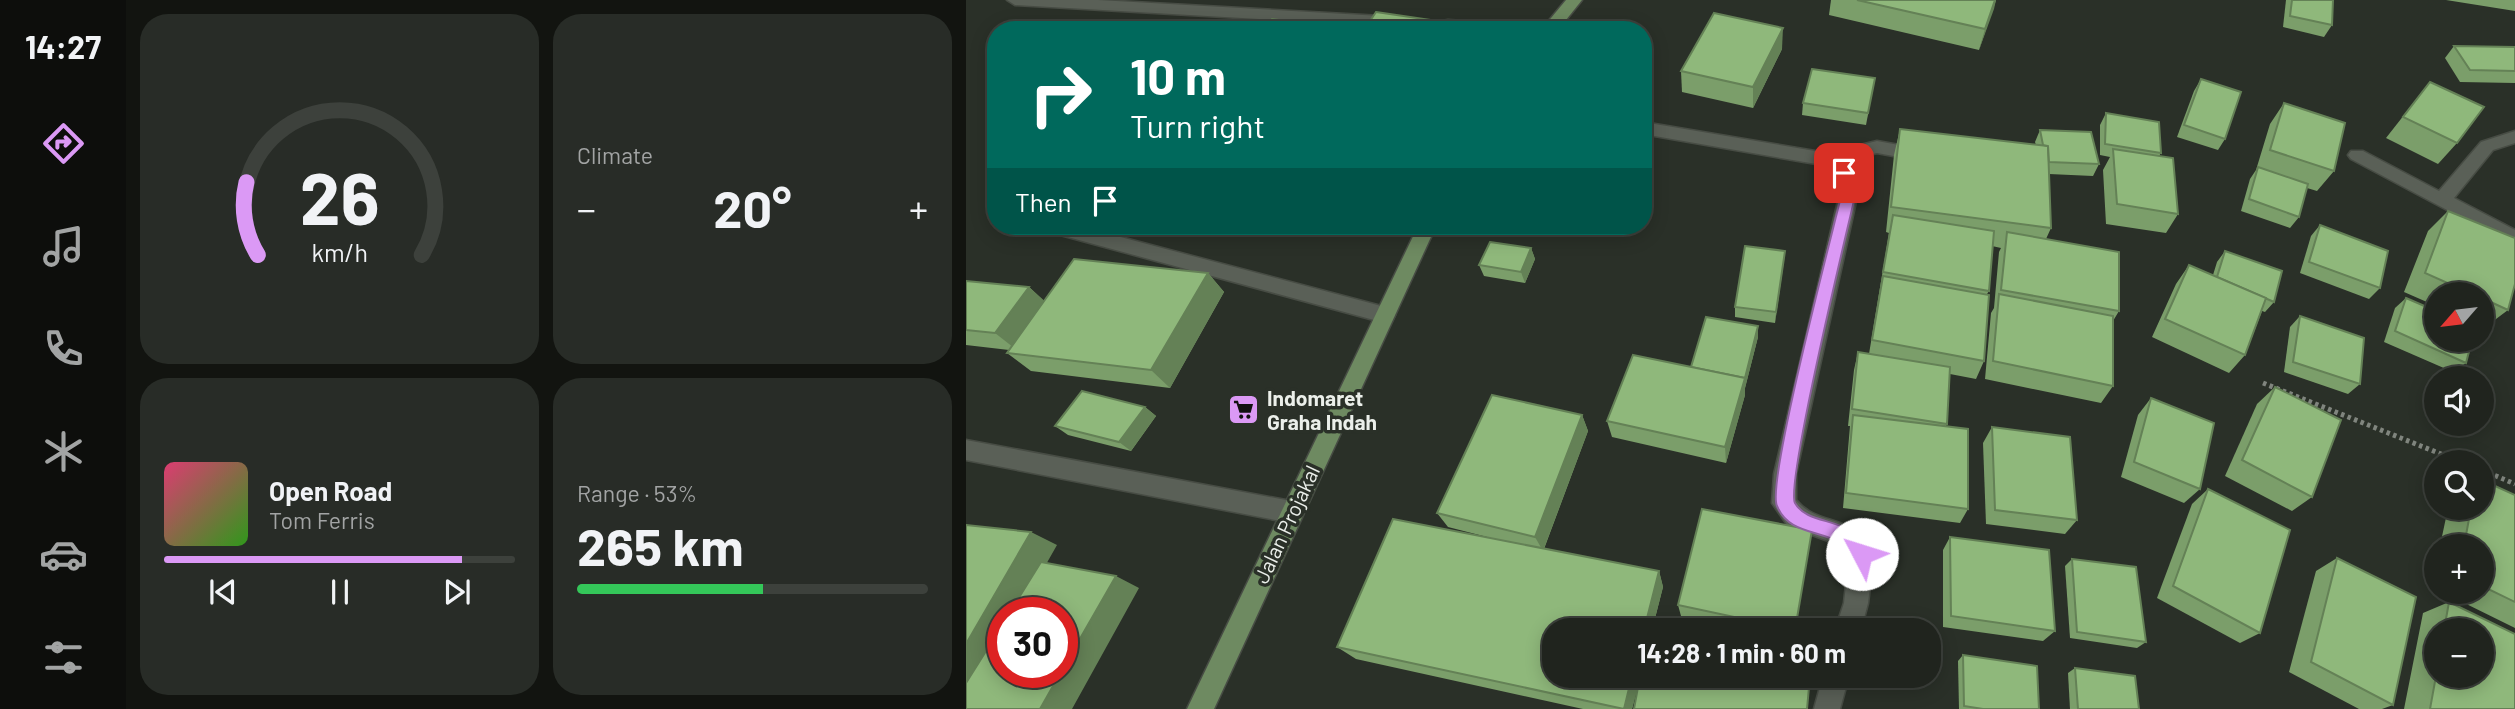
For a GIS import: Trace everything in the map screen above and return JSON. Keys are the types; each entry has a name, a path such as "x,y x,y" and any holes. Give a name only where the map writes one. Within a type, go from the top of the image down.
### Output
{"main road":[{"path":"1556,21 1574,0"},
{"name":"Jalan Projakal","path":"1200,709 1423,235"}],"street":[{"path":"1015,0 1166,4 1395,21"},
{"path":"1652,130 1827,159 1877,147 1944,159"},
{"path":"2442,200 2487,146 2515,137"},
{"path":"2357,155 2515,239"},
{"path":"1827,159 1844,173 1850,188 1785,474 1784,503 1796,518 1847,536 1862,554 1852,618"},
{"path":"1087,235 1385,315"},
{"path":"966,450 1291,512"},
{"path":"1826,709 1832,688"}],"path":[{"path":"2263,383 2431,450"},
{"path":"2494,475 2515,484"}],"building":[{"path":"1857,0 1995,0 1985,29"},
{"path":"2292,0 2333,0 2332,25 2290,16"},
{"path":"1376,12 1438,21 1370,21"},
{"path":"1714,13 1783,28 1753,87 1681,71"},
{"path":"2454,46 2515,47 2515,71 2470,70"},
{"path":"1812,69 1875,78 1868,113 1803,103"},
{"path":"2201,79 2241,92 2225,139 2184,125"},
{"path":"2430,82 2484,107 2457,143 2403,117"},
{"path":"2284,103 2345,123 2334,171 2270,150"},
{"path":"2106,113 2159,122 2161,153 2105,144"},
{"path":"1900,129 2048,146 2051,228 1891,207"},
{"path":"2040,130 2091,132 2099,164 2049,162 2048,146 2043,145"},
{"path":"2113,149 2173,158 2178,214 2117,204"},
{"path":"2258,167 2308,184 2299,217 2249,199"},
{"path":"2448,211 2515,238 2515,284 2508,310 2494,304 2494,282 2445,282 2425,273"},
{"path":"1893,215 1994,231 1989,291 1883,272"},
{"path":"2320,225 2388,251 2380,288 2309,262"},
{"path":"2007,232 2119,252 2119,311 2001,290"},
{"path":"1490,242 1531,248 1521,272 1479,265"},
{"path":"1745,246 1785,251 1776,312 1735,307"},
{"path":"2225,251 2282,271 2274,302 2217,277"},
{"path":"1074,259 1208,273 1151,370 1007,353"},
{"path":"2189,265 2266,298 2245,355 2165,319"},
{"path":"1883,276 1989,295 1984,361 1872,340"},
{"path":"966,281 1029,287 995,333 966,330"},
{"path":"1999,294 2113,316 2113,386 1993,361"},
{"path":"2406,298 2424,306 2424,344 2395,331"},
{"path":"2300,316 2364,338 2360,384 2293,362"},
{"path":"1706,317 1758,326 1745,378 1691,367"},
{"path":"1858,352 1950,367 1947,424 1852,409"},
{"path":"2442,352 2469,352 2466,363"},
{"path":"1633,355 1745,378 1725,447 1607,421"},
{"path":"2275,387 2341,420 2312,497 2242,460"},
{"path":"1082,391 1145,407 1119,442 1055,426"},
{"path":"1492,395 1582,415 1535,537 1437,513"},
{"path":"2151,398 2214,423 2200,489 2134,462"},
{"path":"1853,415 1968,429 1968,509 1846,493"},
{"path":"1992,427 2070,437 2077,520 1995,510"},
{"path":"2494,485 2515,495 2515,602 2494,592 2494,534 2466,534 2469,520 2494,520"},
{"path":"2208,489 2290,530 2260,633 2173,586"},
{"path":"1702,509 1812,530 1797,618 1739,618 1678,605"},
{"path":"1393,519 1659,571 1647,618 1542,618 1542,688 1629,688 1624,709 1337,647"},
{"path":"966,525 1031,532 993,597 987,597 987,608 966,644"},
{"path":"1950,537 2049,550 2055,631 1951,616"},
{"path":"2337,558 2416,597 2393,705 2311,662"},
{"path":"2072,559 2136,567 2146,642 2077,632"},
{"path":"1041,562 1116,576 1078,642 1078,597 1019,597"},
{"path":"2449,604 2453,604 2482,618 2446,618"},
{"path":"2494,624 2515,634 2515,709 2430,709 2434,688 2494,688"},
{"path":"987,650 987,688 1052,688 1040,709 966,709 966,683"},
{"path":"1963,655 2037,666 2039,709 1983,709 1964,706"},
{"path":"2075,668 2135,676 2139,709 2078,709"},
{"path":"1638,688 1809,688 1807,709 1634,709"}],"place":[{"name":"Indomaret Graha Indah","path":"1244,409"}],"route":[{"path":"1844,173 1850,188 1785,474 1784,503 1796,518 1847,536 1862,554"}]}
